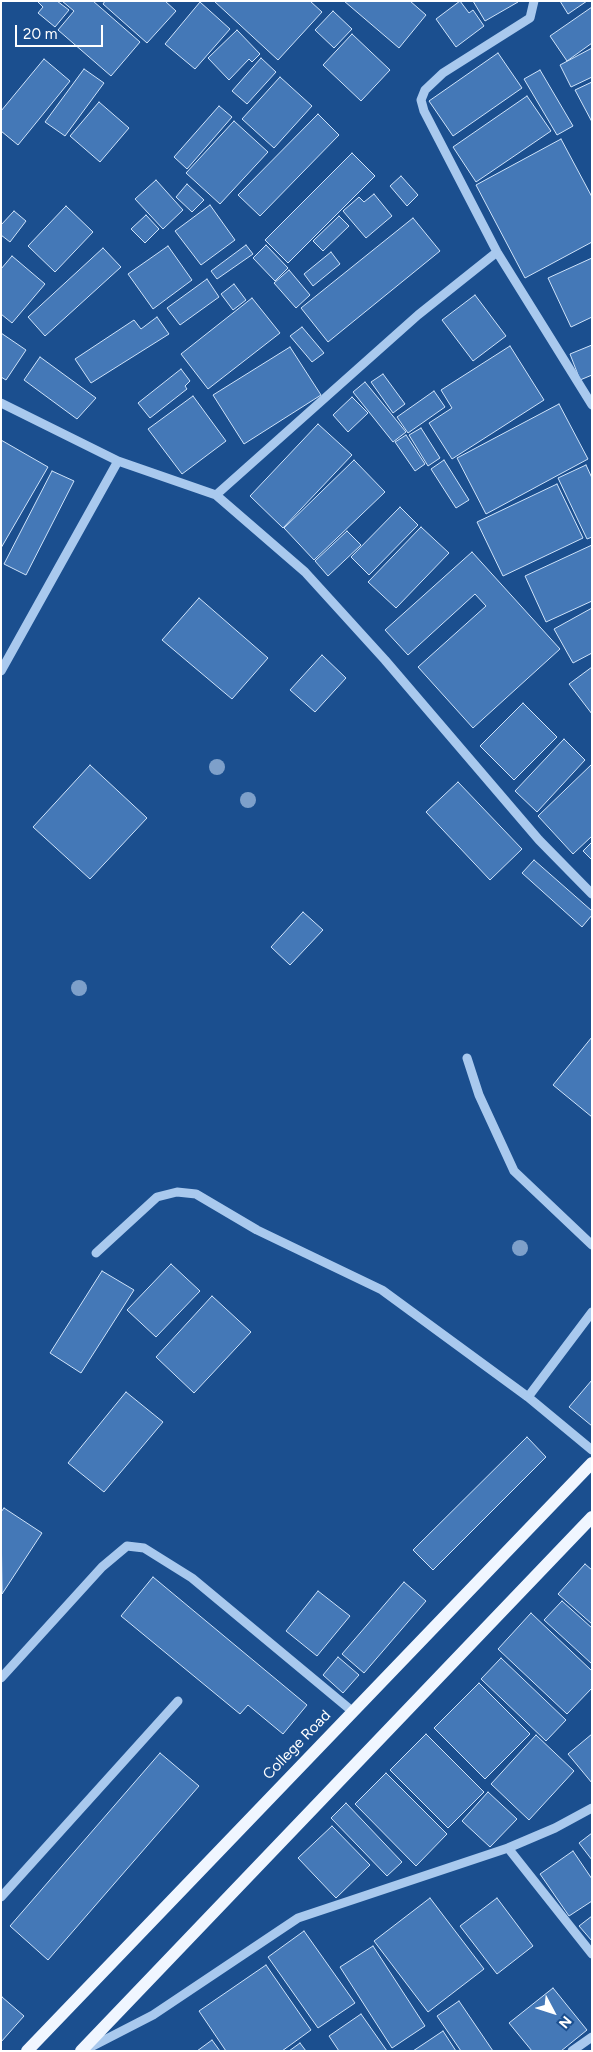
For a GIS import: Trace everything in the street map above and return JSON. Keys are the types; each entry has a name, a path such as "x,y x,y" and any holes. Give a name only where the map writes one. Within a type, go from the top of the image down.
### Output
{"main road":[{"name":"College Road","path":"27,2051 592,1463"},
{"path":"82,2051 592,1517"}],"street":[{"path":"534,1 530,18 443,73 425,90 421,100 424,111 497,252 592,405"},
{"path":"216,495 418,315 497,252"},
{"path":"1,402 118,461 216,495 305,572 385,660 539,840 592,894"},
{"path":"1,671 118,461"},
{"path":"467,1058 479,1095 514,1171 592,1245"},
{"path":"96,1252 157,1197 177,1192 196,1194 257,1230 382,1290 528,1397 592,1450"},
{"path":"528,1397 592,1312"},
{"path":"1,1678 102,1567 127,1546 144,1548 192,1578 352,1711"},
{"path":"1,1897 178,1701"},
{"path":"82,2051 153,2015 298,1918 508,1848 556,1828 592,1808"},
{"path":"508,1848 592,1954"},
{"path":"572,2051 592,2037"}],"building":[{"path":"37,1 57,1 69,10 55,27 38,13 43,7"},
{"path":"62,1 93,1 140,42 111,76 58,30 74,11"},
{"path":"105,1 165,1 176,11 147,43 103,4"},
{"path":"214,1 310,1 322,12 278,60"},
{"path":"344,1 410,1 426,15 399,48"},
{"path":"460,1 469,13 473,10 484,26 456,47 436,19"},
{"path":"473,1 517,1 518,2 485,21"},
{"path":"560,1 587,1 568,14"},
{"path":"200,2 230,29 195,69 165,44"},
{"path":"592,7 592,43 567,61 550,36"},
{"path":"333,11 352,29 334,48 315,30"},
{"path":"237,30 260,54 252,62 249,59 229,80 208,58"},
{"path":"352,34 390,70 361,101 323,65"},
{"path":"592,48 592,77 571,87 560,65"},
{"path":"498,53 522,88 453,136 429,101"},
{"path":"261,58 276,72 247,104 232,91"},
{"path":"44,59 70,81 18,145 1,131 1,111"},
{"path":"84,69 104,83 65,136 45,122"},
{"path":"540,70 573,126 557,135 524,79"},
{"path":"280,77 312,106 274,148 242,119"},
{"path":"592,82 592,122 575,90"},
{"path":"527,96 551,131 476,182 453,147"},
{"path":"99,102 129,128 100,162 70,136"},
{"path":"219,106 232,117 187,169 174,157"},
{"path":"318,114 339,135 260,216 238,195"},
{"path":"234,121 268,152 220,204 186,173"},
{"path":"561,139 592,197 592,242 525,278 476,185"},
{"path":"352,153 375,176 288,263 265,240"},
{"path":"401,176 418,195 407,206 390,186"},
{"path":"156,180 183,210 163,229 135,199"},
{"path":"187,184 204,200 192,212 176,197"},
{"path":"374,194 392,216 366,238 343,211 359,197 364,202"},
{"path":"210,205 235,240 201,265 175,231"},
{"path":"66,206 93,232 55,272 28,246"},
{"path":"14,211 26,221 10,242 1,235 1,225"},
{"path":"146,215 159,229 145,243 131,229"},
{"path":"339,216 349,226 323,251 313,241"},
{"path":"413,218 440,251 328,342 301,308"},
{"path":"246,245 253,254 217,279 211,271"},
{"path":"266,245 288,268 275,281 253,258"},
{"path":"168,246 192,280 153,309 128,274"},
{"path":"103,248 121,267 45,336 28,317"},
{"path":"331,252 340,264 313,286 304,274"},
{"path":"12,256 45,284 12,323 1,314 1,269"},
{"path":"592,258 592,317 571,327 548,278"},
{"path":"289,270 310,295 296,308 274,283"},
{"path":"207,279 219,297 180,325 167,308"},
{"path":"234,284 246,300 233,310 221,294"},
{"path":"475,295 506,336 473,361 442,320"},
{"path":"252,298 280,333 208,389 181,354"},
{"path":"157,317 169,334 91,383 75,359 134,320 141,329"},
{"path":"302,327 324,353 312,362 290,336"},
{"path":"1,333 26,350 6,380 1,377"},
{"path":"592,345 592,375 580,380 570,354"},
{"path":"510,346 544,400 452,459 429,423 452,408 441,390"},
{"path":"290,347 321,395 244,444 213,395"},
{"path":"40,357 96,398 77,419 24,380"},
{"path":"181,369 190,381 185,386 187,389 150,418 138,403"},
{"path":"383,374 405,404 393,413 371,382"},
{"path":"365,382 406,432 393,442 353,392"},
{"path":"434,391 445,407 408,433 397,417"},
{"path":"193,396 226,441 182,474 148,429"},
{"path":"352,397 368,413 348,432 333,415"},
{"path":"559,404 588,459 486,514 457,458"},
{"path":"318,424 352,455 283,528 250,496"},
{"path":"421,428 440,458 428,466 409,435"},
{"path":"406,435 425,464 415,471 395,442"},
{"path":"1,440 48,467 1,548"},
{"path":"354,460 385,492 314,560 284,528"},
{"path":"444,460 469,500 456,508 431,469"},
{"path":"586,465 592,478 592,537 587,539 558,478"},
{"path":"52,471 74,481 26,575 4,564"},
{"path":"557,484 583,538 503,576 477,522"},
{"path":"400,507 418,525 369,575 351,557"},
{"path":"421,527 449,553 396,608 368,582"},
{"path":"347,531 361,545 328,576 315,561"},
{"path":"592,545 592,601 546,622 525,576"},
{"path":"472,552 560,649 473,728 418,667 486,606 475,594 408,655 385,630"},
{"path":"199,598 268,658 232,699 162,640"},
{"path":"592,608 592,653 573,663 554,629"},
{"path":"322,655 346,678 315,712 290,690"},
{"path":"592,667 592,714 569,684"},
{"path":"523,703 557,737 514,780 480,746"},
{"path":"564,739 585,760 537,812 515,791"},
{"path":"592,764 592,836 573,854 538,816"},
{"path":"90,765 147,818 90,879 33,827"},
{"path":"458,782 522,849 490,880 426,812"},
{"path":"592,842 592,860 583,851"},
{"path":"534,860 592,911 592,915 582,927 522,873"},
{"path":"303,912 323,930 290,965 271,947"},
{"path":"592,1037 592,1117 553,1085"},
{"path":"171,1264 200,1291 156,1337 127,1310"},
{"path":"102,1271 134,1290 81,1373 50,1353"},
{"path":"212,1296 251,1332 194,1393 156,1357"},
{"path":"592,1380 592,1426 569,1407"},
{"path":"126,1392 163,1422 104,1492 68,1463"},
{"path":"527,1437 546,1457 433,1570 413,1550"},
{"path":"4,1508 42,1533 2,1594 1,1512"},
{"path":"585,1564 592,1570 592,1624 558,1594"},
{"path":"153,1577 307,1705 283,1734 248,1705 240,1714 121,1616"},
{"path":"404,1582 426,1601 364,1673 342,1654"},
{"path":"318,1591 350,1616 317,1656 286,1631"},
{"path":"562,1601 592,1628 592,1664 544,1620"},
{"path":"531,1613 592,1671 592,1688 567,1714 498,1649"},
{"path":"338,1657 359,1675 343,1693 323,1675"},
{"path":"501,1658 566,1720 546,1741 481,1679"},
{"path":"479,1683 530,1734 485,1779 434,1728"},
{"path":"426,1734 484,1792 448,1828 390,1770"},
{"path":"592,1734 592,1783 568,1754"},
{"path":"536,1735 574,1771 529,1820 491,1784"},
{"path":"160,1753 199,1786 48,1960 10,1926"},
{"path":"386,1773 447,1834 416,1866 355,1804"},
{"path":"488,1792 517,1819 490,1847 462,1821"},
{"path":"346,1803 402,1862 387,1876 331,1818"},
{"path":"332,1826 370,1865 336,1898 298,1858"},
{"path":"592,1833 592,1860 579,1843"},
{"path":"573,1851 592,1879 592,1901 569,1916 540,1874"},
{"path":"430,1898 484,1969 428,2012 374,1941"},
{"path":"497,1898 533,1946 497,1974 460,1926"},
{"path":"592,1916 592,1941 579,1926"},
{"path":"304,1931 355,2003 318,2028 268,1957"},
{"path":"373,1946 425,2026 392,2048 340,1967"},
{"path":"266,1965 311,2030 282,2051 226,2051 199,2011"},
{"path":"553,1988 587,2030 561,2051 532,2051 509,2023"},
{"path":"1,1998 24,2016 1,2042"},
{"path":"459,2001 493,2051 461,2051 437,2016"},
{"path":"361,2014 387,2051 339,2051 329,2036"},
{"path":"443,2031 456,2051 413,2051"},
{"path":"212,2040 220,2051 197,2051"},
{"path":"300,2043 306,2051 289,2051"}]}
